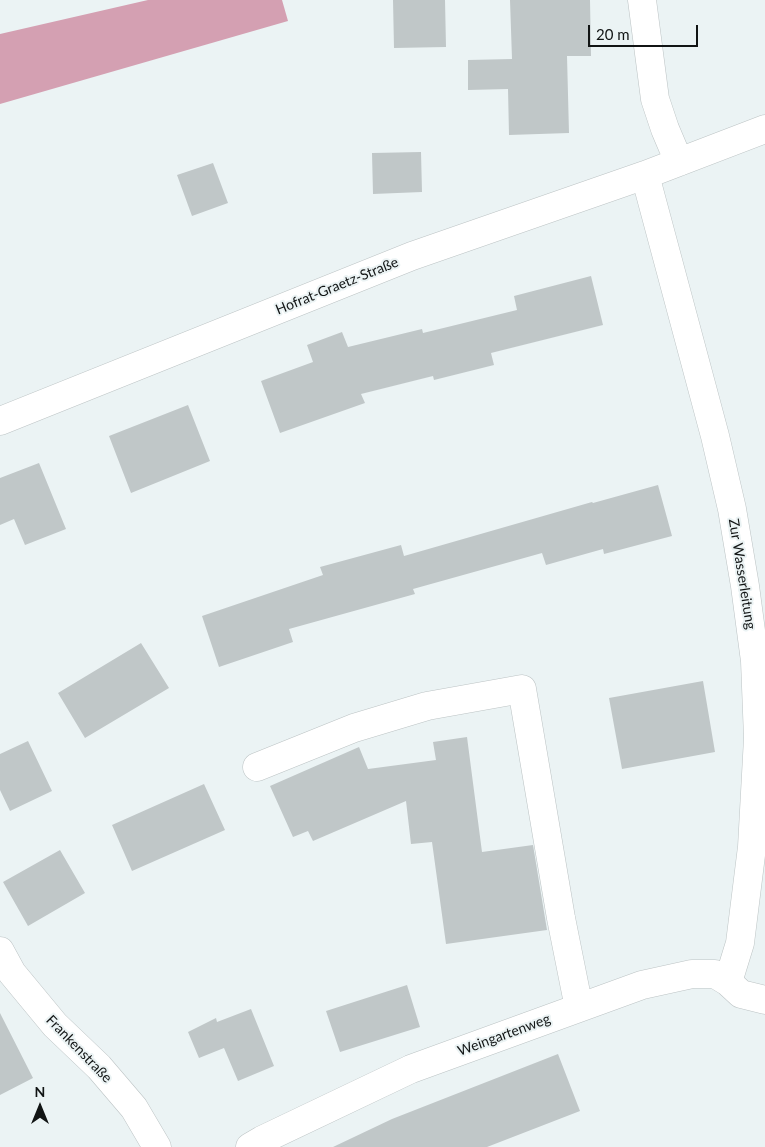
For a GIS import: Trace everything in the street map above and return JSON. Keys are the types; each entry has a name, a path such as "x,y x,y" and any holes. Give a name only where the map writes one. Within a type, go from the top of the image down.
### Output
{"street":[{"path":"642,0 655,99 679,162"},
{"name":"Hofrat-Graetz-Straße","path":"0,421 412,256 645,175 765,129"},
{"name":"Zur Wasserleitung","path":"645,175 715,436 732,510 755,661 758,738 752,847 740,943 728,982"},
{"path":"257,767 354,728 427,706 522,689 561,918 579,1008"},
{"name":"Frankenstraße","path":"0,951 12,973 55,1025 100,1067 134,1108 157,1147"},
{"name":"Weingartenweg","path":"250,1147 411,1069 642,985 692,974 715,974 728,982 741,994 765,1000"}],"shaded area":[{"path":"148,0 282,0 288,21 0,104 0,34"}],"building":[{"path":"393,0 445,0 446,47 394,48"},
{"path":"510,0 590,0 591,56 567,56 569,133 509,135 508,89 468,90 468,60 512,59"},
{"path":"421,152 422,192 373,194 372,153"},
{"path":"213,163 228,203 192,216 177,175"},
{"path":"591,276 603,325 491,353 494,365 434,380 433,376 361,394 365,403 280,433 261,381 313,362 307,345 342,332 348,347 422,329 423,333 517,310 514,296"},
{"path":"188,405 210,461 131,493 109,436"},
{"path":"39,463 66,529 25,545 14,519 0,525 0,478"},
{"path":"658,485 672,536 604,554 603,549 546,565 542,553 413,589 415,594 289,629 293,642 219,667 202,616 323,575 320,567 401,545 404,556"},
{"path":"141,643 169,688 85,738 58,693"},
{"path":"703,681 715,752 622,769 609,698"},
{"path":"467,737 482,852 533,845 547,930 446,944 432,842 411,844 406,801 313,841 308,831 293,837 270,786 359,747 368,769 436,760 433,742"},
{"path":"28,741 52,791 10,811 0,790 0,754"},
{"path":"204,784 225,830 132,871 112,825"},
{"path":"60,850 85,893 28,926 3,882"},
{"path":"407,985 420,1027 340,1052 326,1011"},
{"path":"251,1009 274,1066 238,1081 224,1048 199,1058 188,1032 216,1018 217,1022"},
{"path":"0,1013 33,1078 0,1095"},
{"path":"558,1054 580,1111 487,1147 333,1147 392,1119"}]}
